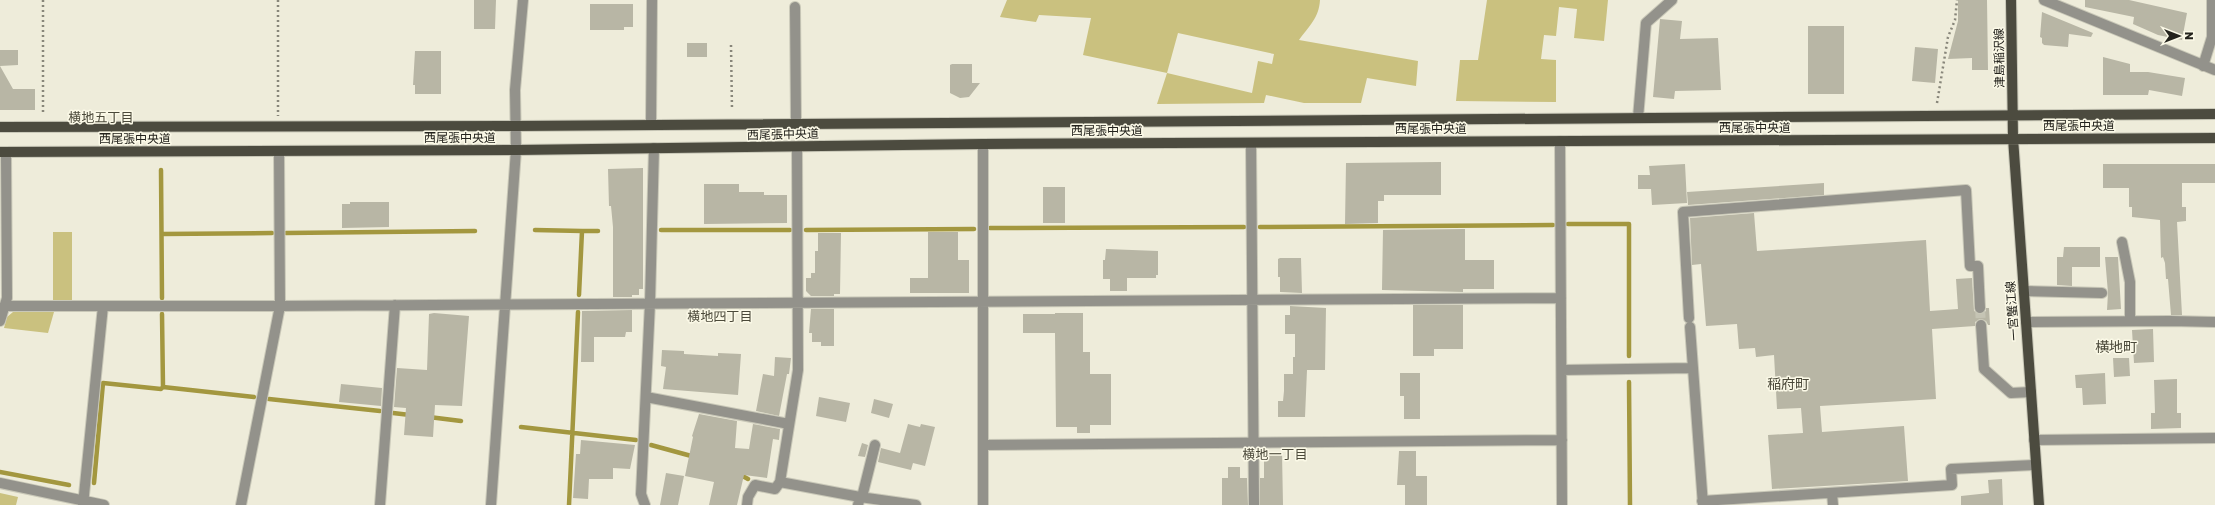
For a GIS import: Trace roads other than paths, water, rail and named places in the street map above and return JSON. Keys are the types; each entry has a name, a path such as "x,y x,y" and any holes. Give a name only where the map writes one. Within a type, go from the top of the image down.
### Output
{"main road":[{"name":"津島稲沢線","path":"2011,0 2014,115"},
{"name":"西尾張中央道","path":"0,127 516,126 2215,114"},
{"name":"一宮蟹江線","path":"2014,115 2013,138 2039,505"},
{"name":"西尾張中央道","path":"3,152 516,150 1251,142 2215,138"}],"street":[{"path":"491,505 516,150 516,90 523,0"},
{"path":"651,125 652,0"},
{"path":"1638,118 1646,23 1672,0"},
{"path":"2044,0 2215,70"},
{"path":"2203,66 2212,37 2212,0"},
{"path":"795,8 796,124"},
{"path":"1560,141 1562,505"},
{"path":"1251,142 1254,505"},
{"path":"983,144 983,505"},
{"path":"747,505 748,496 755,485 776,488 780,482 798,370 797,146"},
{"path":"645,505 642,494 650,303 654,148"},
{"path":"240,505 280,306 279,151"},
{"path":"0,321 2,309 7,298 3,152"},
{"path":"1980,308 1978,266 1970,266 1966,190 1683,212 1692,368 1703,503 1952,485 1951,469 2036,465"},
{"path":"2122,242 2130,282 2130,321"},
{"path":"2024,291 2102,293"},
{"path":"2,309 103,306 1561,298"},
{"path":"380,505 395,305"},
{"path":"83,503 103,306"},
{"path":"2026,322 2215,322"},
{"path":"1981,325 1984,369 2011,393 2031,392"},
{"path":"1562,370 1692,368"},
{"path":"646,397 789,424"},
{"path":"2034,440 2215,438"},
{"path":"983,445 1562,440"},
{"path":"860,499 875,445"},
{"path":"780,482 860,499 916,505"},
{"path":"0,483 83,503 104,505"},
{"path":"1832,493 1833,505"}],"waterway":[{"path":"161,170 162,298"},
{"path":"1568,224 1629,224 1629,356"},
{"path":"1260,227 1553,225"},
{"path":"990,228 1244,227"},
{"path":"806,230 974,229"},
{"path":"535,230 582,231 579,295"},
{"path":"661,230 790,230"},
{"path":"286,233 475,231"},
{"path":"582,231 598,231"},
{"path":"162,234 272,233"},
{"path":"569,505 578,312"},
{"path":"162,314 163,387 254,397"},
{"path":"1629,382 1630,505"},
{"path":"94,483 103,383 161,389 163,387"},
{"path":"269,399 380,411"},
{"path":"393,413 410,415"},
{"path":"429,417 461,421"},
{"path":"521,427 636,440"},
{"path":"651,445 695,457"},
{"path":"0,472 69,485"},
{"path":"739,474 748,479"}],"tunnel":[{"path":"1980,308 1981,325"}],"district":[{"name":"横地五丁目","path":"101,117"},
{"name":"横地四丁目","path":"720,316"},
{"name":"横地町","path":"2116,346"},
{"name":"稲府町","path":"1788,383"},
{"name":"横地一丁目","path":"1275,454"}]}
